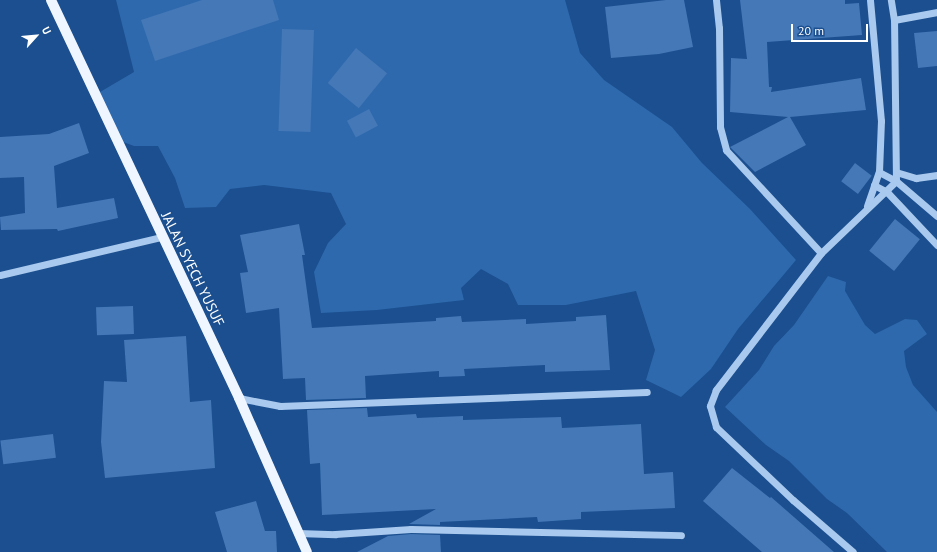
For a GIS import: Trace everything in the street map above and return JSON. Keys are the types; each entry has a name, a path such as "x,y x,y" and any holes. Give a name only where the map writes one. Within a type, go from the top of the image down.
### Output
{"main road":[{"name":"JALAN SYECH YUSUF","path":"51,0 161,236 239,398 307,552"}],"street":[{"path":"716,0 720,28 720,126 726,150 821,253"},
{"path":"867,206 879,172 881,121 870,0"},
{"path":"853,552 792,500 716,427 710,406 716,390 821,253 867,206 887,192 896,181 894,20 891,0"},
{"path":"894,20 937,12"},
{"path":"879,172 896,181 937,216"},
{"path":"896,172 916,178 937,175"},
{"path":"874,185 887,192 937,245"},
{"path":"0,275 161,236"},
{"path":"239,398 280,406 647,392"},
{"path":"298,533 335,534 411,529 681,535"}],"shaded area":[{"path":"116,0 565,0 580,53 604,80 672,127 702,163 750,209 796,260 738,329 711,369 681,397 646,380 655,350 636,291 566,305 518,305 508,284 481,269 461,288 464,300 377,310 321,313 314,272 328,243 346,224 331,193 264,185 230,189 216,207 185,208 175,178 158,146 134,146 110,137 100,92 134,72"},
{"path":"828,276 846,282 845,291 865,325 875,334 905,319 917,320 927,334 904,351 906,367 913,385 937,412 937,552 887,552 847,513 827,499 789,461 766,445 725,407 759,370 774,346 794,325"}],"building":[{"path":"202,0 273,0 279,20 155,61 141,20"},
{"path":"666,0 684,0 693,47 659,54 611,58 605,7"},
{"path":"740,0 845,0 845,4 859,3 862,35 767,42 769,87 772,87 771,92 861,78 866,110 790,117 806,145 755,172 730,147 788,117 730,112 731,58 747,59"},
{"path":"282,29 314,30 310,132 278,131"},
{"path":"937,31 937,66 918,68 914,33"},
{"path":"356,48 387,73 359,108 328,83"},
{"path":"369,109 378,126 356,138 347,121"},
{"path":"79,123 89,153 54,166 57,208 114,198 118,218 58,231 57,229 1,230 0,217 25,213 24,177 0,178 0,137 49,134"},
{"path":"855,163 872,176 858,194 841,181"},
{"path":"895,219 920,239 894,271 869,251"},
{"path":"299,224 305,255 302,255 312,328 436,321 436,318 461,316 462,322 526,319 526,324 576,321 576,317 606,315 610,370 545,372 545,365 464,369 465,376 439,377 439,371 365,376 366,398 306,400 305,378 283,379 279,308 246,313 240,273 248,272 240,235"},
{"path":"133,306 134,334 97,335 96,307"},
{"path":"186,336 190,402 211,400 215,468 105,478 101,442 104,381 127,382 124,340"},
{"path":"367,408 368,417 416,414 417,418 463,416 463,420 561,417 562,428 641,424 644,474 673,472 675,508 581,512 581,519 538,522 537,517 440,522 440,525 409,524 436,509 322,515 320,463 310,464 307,410"},
{"path":"53,434 56,458 3,464 0,440"},
{"path":"732,468 770,498 771,497 834,552 762,552 703,501"},
{"path":"256,501 265,531 276,531 277,552 227,552 215,512"},
{"path":"411,534 440,535 441,552 357,552 388,536"}]}
